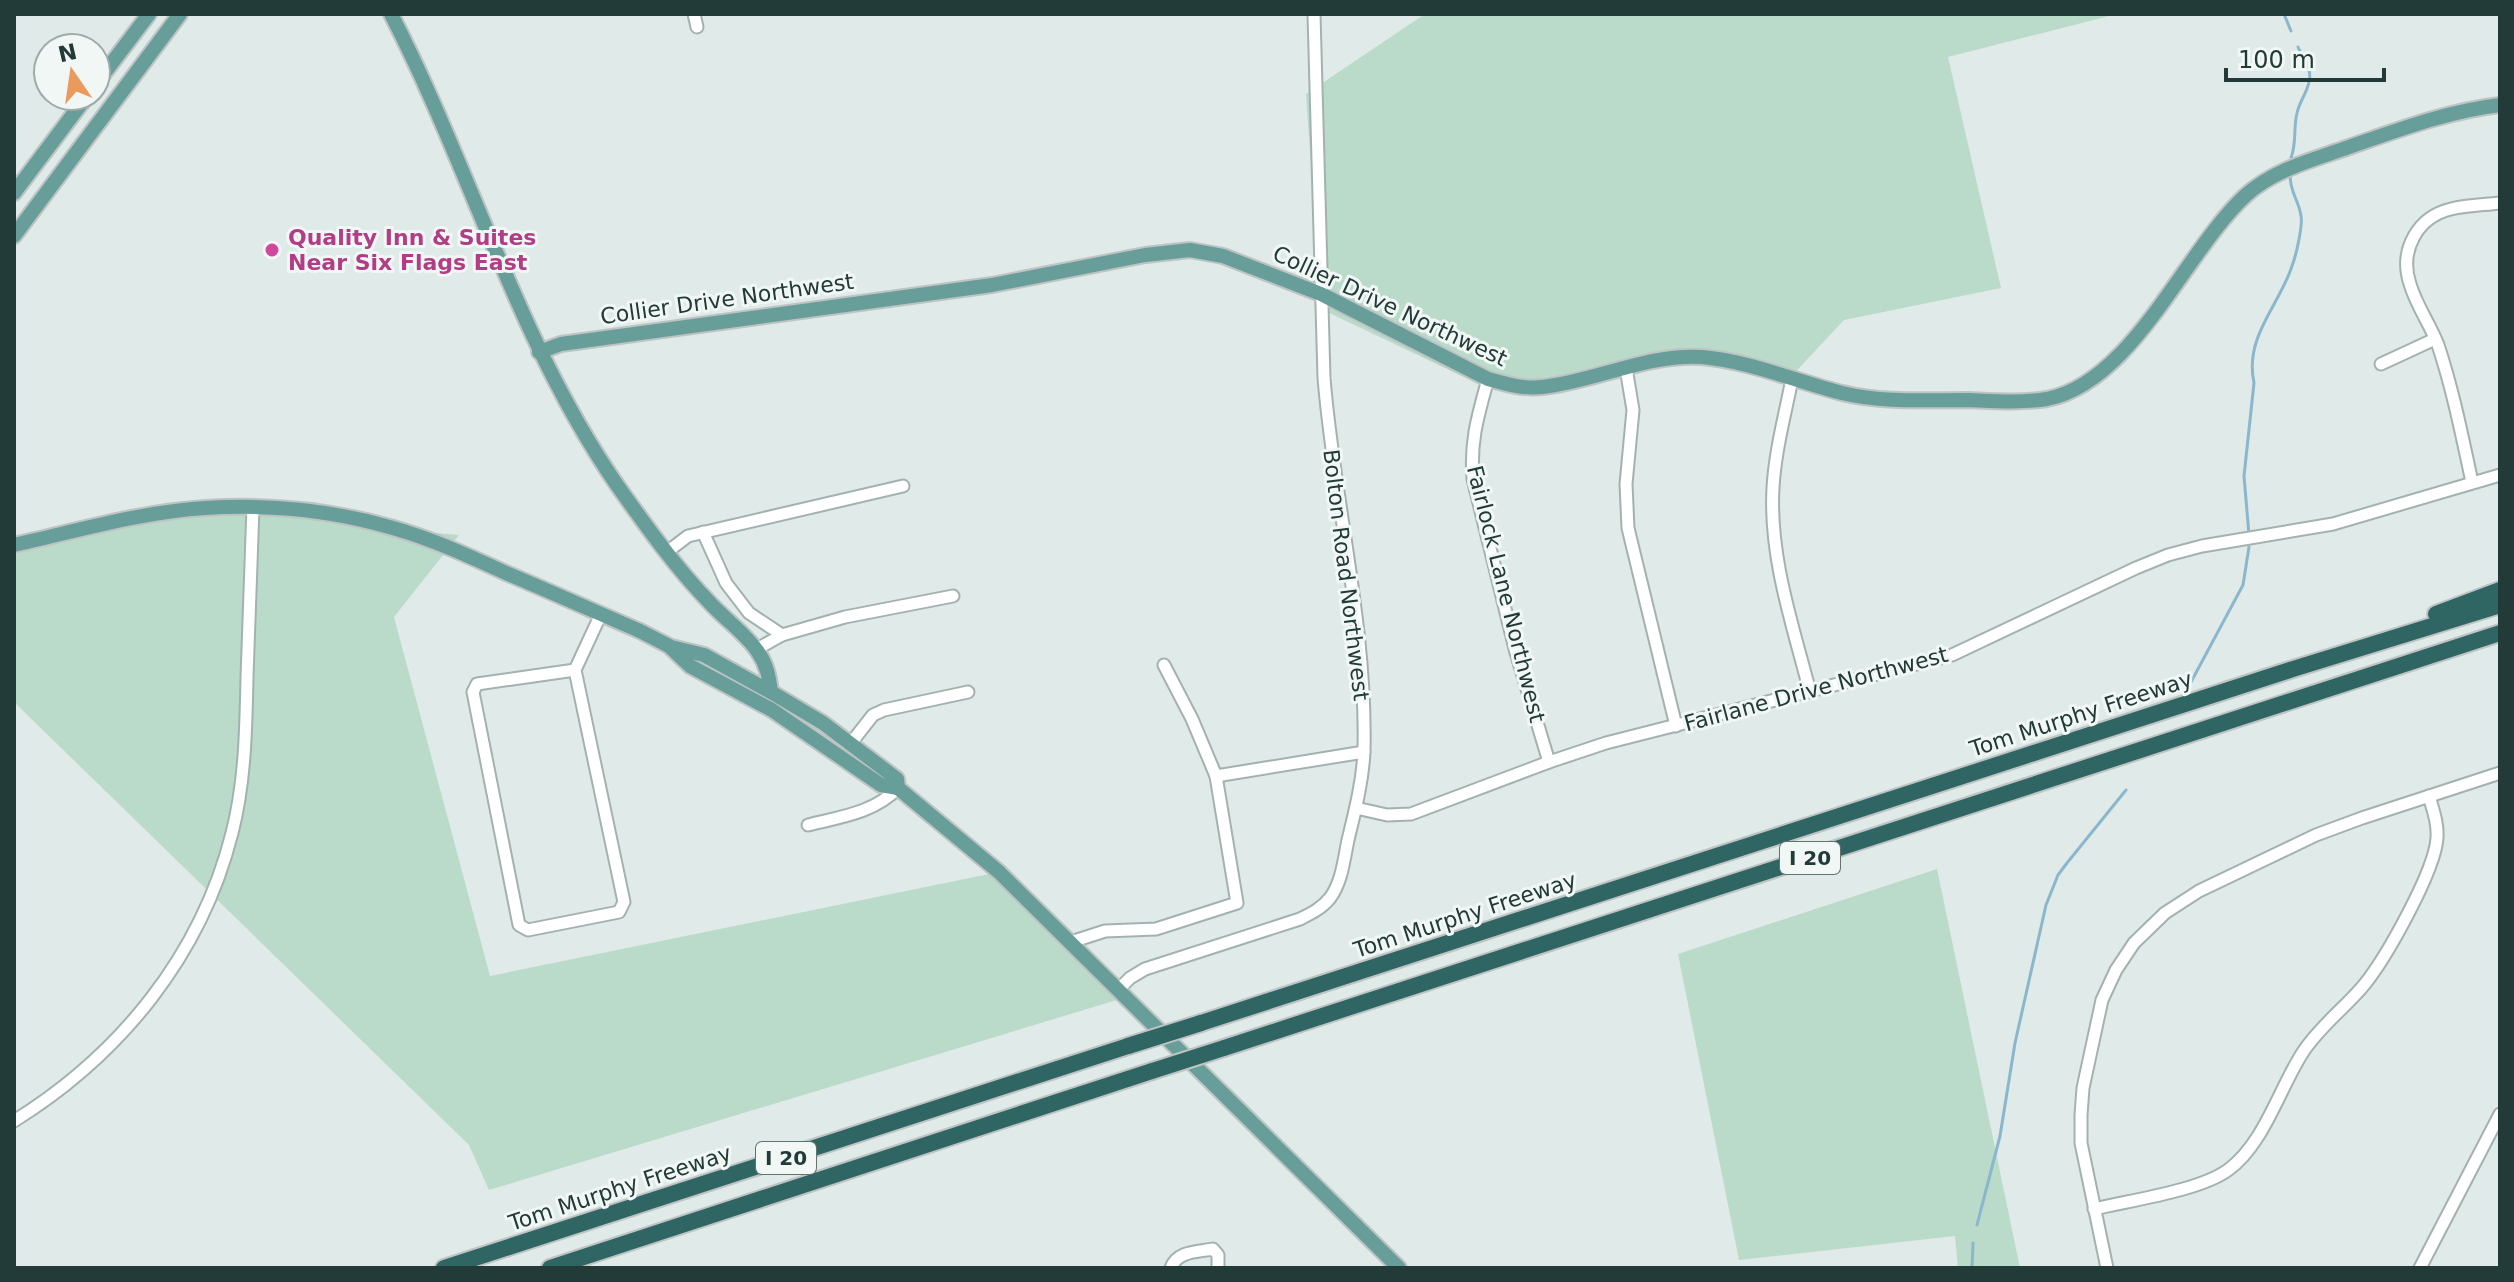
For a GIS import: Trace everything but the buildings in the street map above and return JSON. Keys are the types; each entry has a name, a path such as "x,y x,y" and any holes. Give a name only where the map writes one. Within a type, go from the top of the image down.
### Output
{"highway":[{"path":"2293,669 2500,590"},
{"name":"Tom Murphy Freeway","path":"444,1268 2293,669 2500,605"},
{"name":"I 20","path":"550,1268 2500,633"}],"main road":[{"path":"112,63 149,14"},
{"path":"14,236 180,14"},
{"path":"391,14 420,69 539,352 588,440 667,552 709,603 757,649 767,668 771,692"},
{"name":"Collier Drive Northwest","path":"539,352 561,344 992,285 1145,255 1190,250 1223,256 1321,294 1488,379 1515,387 1541,387 1671,358 1700,357 1741,364 1845,393 1888,399 2029,401 2063,395 2088,380 2129,344 2228,213 2266,180 2292,167 2408,127 2500,105"},
{"path":"14,193 75,112"},
{"path":"14,545 157,513 204,508 299,510 392,527 437,542 671,647 704,655 823,723 897,779 898,788"},
{"path":"671,647 690,666 772,710 881,785 898,788 999,872 1399,1268"}],"street":[{"path":"694,14 697,27"},
{"name":"Bolton Road Northwest","path":"1119,989 1145,969 1300,919 1319,910 1339,881 1356,808 1364,752 1361,682 1355,614 1329,438 1321,294 1314,14"},
{"path":"2472,482 2449,380 2435,339 2410,288 2406,271 2409,246 2422,225 2436,214 2500,203"},
{"path":"2381,364 2435,339"},
{"path":"1626,368 1633,410 1626,484 1628,528 1676,726"},
{"name":"Fairlock Lane Northwest","path":"1488,379 1473,433 1473,479 1515,649 1549,762"},
{"path":"1792,379 1775,457 1773,520 1780,571 1810,692"},
{"name":"Fairlane Drive Northwest","path":"1356,808 1387,815 1411,814 1606,743 1952,655 2168,555 2202,546 2333,524 2500,475"},
{"path":"667,552 688,536 903,486"},
{"path":"14,1121 80,1075 125,1031 186,948 215,887 232,833 241,786 246,726 253,507"},
{"path":"703,532 726,583 749,613 782,635"},
{"path":"757,649 782,635 845,617 953,596"},
{"path":"575,670 477,684 473,692 519,925 528,930 619,912 624,902 575,670 601,614"},
{"path":"1071,942 1105,931 1156,929 1237,903 1216,776 1192,719 1164,665"},
{"path":"851,743 873,715 884,710 968,692"},
{"path":"1216,776 1364,752"},
{"path":"2107,1268 2081,1143 2083,1088 2102,1000 2116,970 2134,943 2165,913 2199,891 2316,835 2500,773"},
{"path":"808,825 875,806 898,788"},
{"path":"2094,1209 2204,1183 2229,1170 2248,1152 2305,1048 2363,987 2380,964 2428,873 2437,836 2429,796"},
{"path":"2420,1268 2500,1114"},
{"path":"1171,1268 1174,1259 1180,1255 1213,1249 1218,1255 1218,1268"}],"green space":[{"path":"1425,14 2117,14 1948,57 2001,288 1844,320 1786,382 1678,359 1603,376 1491,390 1321,309 1306,94"},
{"path":"289,508 403,530 459,535 394,617 490,976 999,872 1130,996 489,1190 469,1145 14,702 14,554 176,516"},
{"path":"1937,869 2020,1268 1958,1268 1955,1236 1739,1260 1678,954"}],"waterway":[{"path":"2284,14 2291,31"},
{"path":"2291,158 2297,113 2310,76 2298,47"},
{"path":"2249,535 2244,476 2254,383 2254,351 2264,322 2292,266 2301,226 2290,174"},
{"path":"2191,682 2243,585 2249,547"},
{"path":"1977,1225 2000,1136 2015,1043 2046,905 2058,875 2126,790"},
{"path":"1972,1268 1973,1243"}],"place":[{"name":"Quality Inn & Suites Near Six Flags East","path":"272,250"}]}
